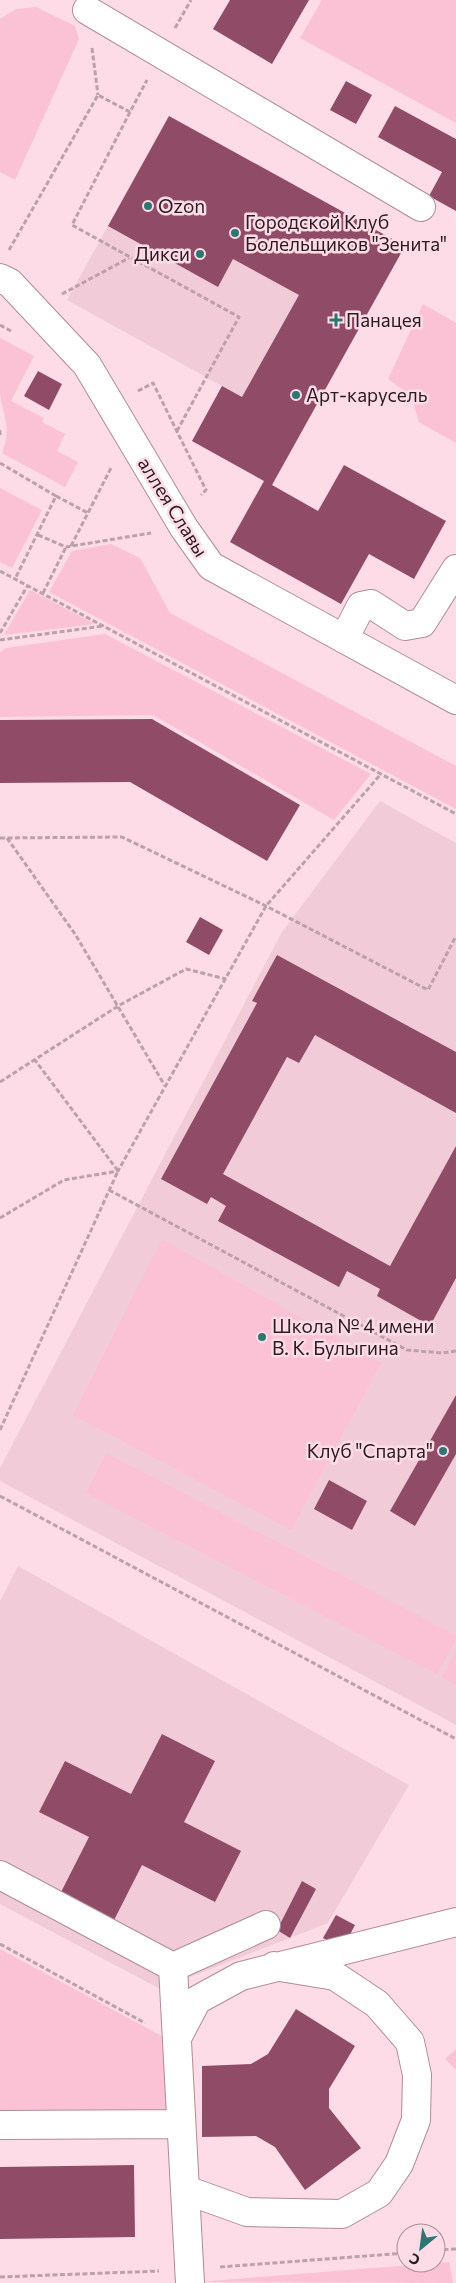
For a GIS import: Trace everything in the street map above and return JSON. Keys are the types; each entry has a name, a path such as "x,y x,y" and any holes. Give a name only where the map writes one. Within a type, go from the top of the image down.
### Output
{"street":[{"path":"83,3 161,55 420,208"},
{"name":"аллея Славы","path":"3,266 10,284 88,365 184,528 211,566 456,700"},
{"path":"344,639 361,606 371,604 405,626 422,623 456,569"},
{"path":"0,1875 173,1967"},
{"path":"176,2040 197,2000 241,1976 274,1966 456,1922"},
{"path":"173,1967 266,1925"},
{"path":"186,2190 247,2212 342,2214 379,2193 399,2164 416,2120 417,2076 410,2042 377,2004 335,1976 274,1966"},
{"path":"173,1967 190,2283"},
{"path":"0,2124 181,2124"}],"path":[{"path":"177,431 239,317 72,225 130,112 191,0"},
{"path":"3,266 98,95 83,3"},
{"path":"98,95 130,112"},
{"path":"56,296 130,257"},
{"path":"0,325 4,328"},
{"path":"130,394 153,383 206,490 195,502"},
{"path":"0,430 0,436"},
{"path":"0,463 88,513"},
{"path":"71,546 112,466"},
{"path":"15,579 56,496"},
{"path":"38,535 66,547 184,528"},
{"path":"43,593 66,547"},
{"path":"0,571 456,814"},
{"path":"0,633 28,585"},
{"path":"0,640 104,626"},
{"path":"0,1430 118,1171 266,906 381,774"},
{"path":"0,838 122,837 266,906 428,990 456,936"},
{"path":"7,838 75,934 165,1087"},
{"path":"0,1082 118,1006 186,969 226,979"},
{"path":"35,1060 118,1171"},
{"path":"0,1218 64,1180 118,1171"},
{"path":"109,1190 407,1350 442,1353 456,1351"},
{"path":"0,1496 456,1739"},
{"path":"0,1944 176,2040"}],"shaded area":[{"path":"322,0 456,0 456,123 300,38"},
{"path":"36,7 75,26 79,39 15,180 0,172 0,19 16,9"},
{"path":"169,116 405,246 272,485 318,511 358,573 341,604 230,542 264,481 192,441 222,386 67,300"},
{"path":"423,304 456,323 456,443 419,422 411,396 388,379"},
{"path":"0,338 34,356 11,401 44,418 42,422 65,434 57,451 78,462 65,487 2,453 7,428 0,392"},
{"path":"0,488 42,510 12,568 0,562"},
{"path":"111,544 140,558 170,613 456,766 456,809 49,592 72,551"},
{"path":"30,590 95,624 4,635"},
{"path":"105,634 371,774 334,820 153,715 0,717 0,652 6,648"},
{"name":"Школа № 4 имени В. К. Булыгина","path":"380,801 456,843 456,1725 0,1481 0,1468 282,932"},
{"path":"162,1239 381,1363 291,1530 73,1415"},
{"path":"106,1453 456,1635 456,1640 437,1674 86,1493"},
{"path":"18,1566 409,1785 328,1923 160,1989 0,1904 0,1601"},
{"path":"456,1651 456,1685 442,1678"},
{"path":"0,1949 173,2042 178,2120 0,2121"},
{"path":"456,2049 456,2070 445,2059"},
{"path":"446,2262 449,2262 453,2283 198,2282 396,2266 396,2273 446,2273"}],"building":[{"path":"230,0 309,0 272,64 213,29"},
{"path":"346,81 372,95 356,124 330,110"},
{"path":"395,106 456,139 456,211 429,196 442,172 378,137"},
{"path":"169,116 405,246 272,485 318,511 344,465 446,521 414,579 369,554 341,604 230,542 264,481 192,441 222,386 242,397 299,295 233,259 218,287 108,226"},
{"path":"38,371 62,384 49,410 24,396"},
{"path":"152,719 300,805 267,861 130,782 0,783 0,720"},
{"path":"200,917 223,930 209,955 186,942"},
{"path":"277,955 456,1052 456,1113 315,1035 299,1063 287,1057 223,1174 390,1266 456,1146 456,1278 430,1326 377,1296 380,1289 347,1271 339,1287 218,1221 226,1206 211,1197 207,1204 161,1179 257,1003 252,1001"},
{"path":"456,1395 456,1454 415,1526 390,1511"},
{"path":"329,1480 367,1501 352,1530 314,1509"},
{"path":"162,1734 215,1761 184,1822 241,1851 215,1902 142,1865 110,1928 57,1900 89,1837 39,1812 65,1761 131,1794"},
{"path":"302,1881 316,1889 290,1938 277,1930"},
{"path":"336,1915 355,1925 343,1948 323,1938"},
{"path":"296,2009 355,2046 329,2089 329,2108 361,2148 305,2190 275,2147 256,2136 202,2137 202,2066 251,2064 268,2054"},
{"path":"134,2165 135,2237 0,2239 0,2167"}],"place":[{"name":"Ozon","path":"148,206"},
{"name":"Городской Клуб Болельщиков \"Зенита\"","path":"235,233"},
{"name":"Дикси","path":"200,254"},
{"name":"Панацея","path":"336,320"},
{"name":"Арт-карусель","path":"296,395"},
{"name":"Школа № 4 имени В. К. Булыгина","path":"262,1337"},
{"name":"Клуб \"Спарта\"","path":"443,1451"}]}
